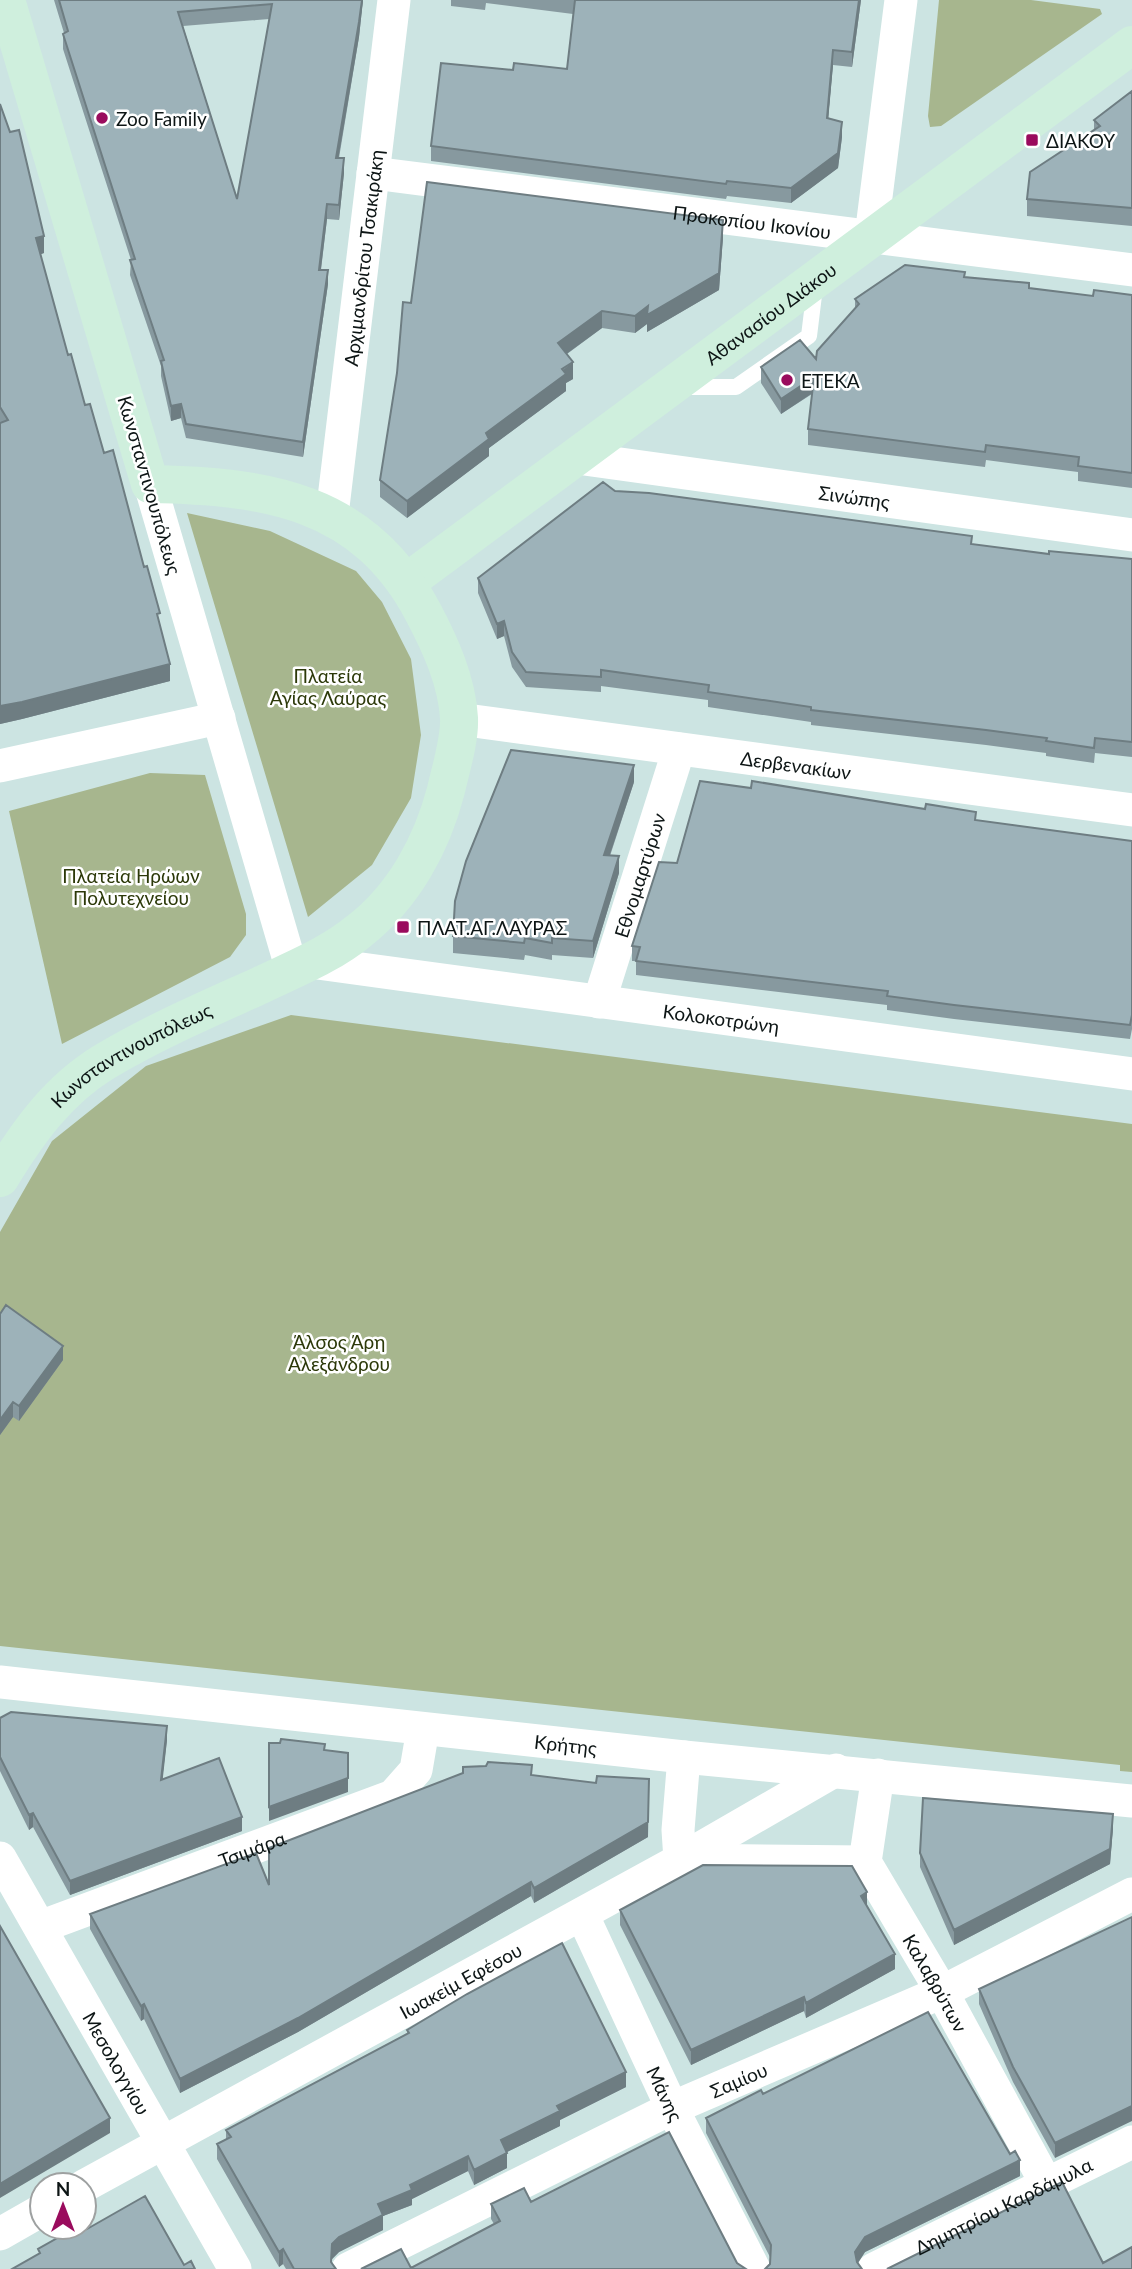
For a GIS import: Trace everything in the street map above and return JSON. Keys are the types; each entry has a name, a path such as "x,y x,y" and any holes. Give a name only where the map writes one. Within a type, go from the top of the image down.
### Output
{"street":[{"name":"Κωνσταντινουπόλεως","path":"0,1178 58,1097 103,1063 173,1025 301,966 219,718 6,0"},
{"name":"Αρχιμανδρίτου Τσακιράκη","path":"332,515 394,0"},
{"path":"871,236 901,0"},
{"name":"Αθανασίου Διάκου","path":"407,582 577,458 871,236 1132,46"},
{"name":"Προκοπίου Ικονίου","path":"373,173 1132,270"},
{"name":"Σινώπης","path":"577,458 1132,535"},
{"path":"150,484 249,489 332,515 372,546 407,582 450,673 459,719 441,809 423,856 399,889 360,931 301,966"},
{"path":"0,766 219,718"},
{"name":"Δερβενακίων","path":"459,719 1132,810"},
{"name":"Εθνομαρτύρων","path":"599,1002 679,749"},
{"name":"Κολοκοτρώνη","path":"301,966 599,1002 1132,1074"},
{"name":"Κρήτης","path":"0,1682 684,1757 1132,1801"},
{"name":"Τσιμάρα","path":"40,1927 393,1796 416,1770 423,1729"},
{"path":"684,1757 678,1830 680,1860 865,1862 878,1774"},
{"name":"Ιωακείμ Εφέσου","path":"98,2178 680,1860 836,1770"},
{"name":"Μεσολογγίου","path":"0,1858 235,2269"},
{"name":"Καλαβρύτων","path":"865,1862 942,1992 1046,2183"},
{"name":"Σαμίου","path":"348,2269 672,2108 942,1992 1132,1894"},
{"name":"Μάνης","path":"582,1914 672,2108 754,2269"},
{"name":"Δημητρίου Καρδάμυλα","path":"874,2269 1046,2183 1131,2144"},
{"path":"0,2234 28,2218"}],"green space":[{"path":"939,0 1031,0 1100,9 1102,14 941,126 930,127 928,116"},
{"name":"Πλατεία Αγίας Λαύρας","path":"187,513 270,531 356,571 382,602 411,659 421,735 411,798 372,865 308,917"},
{"name":"Πλατεία Ηρώων Πολυτεχνείου","path":"150,773 205,775 246,914 246,935 230,957 62,1044 9,811"},
{"name":"Άλσος Άρη Αλεξάνδρου","path":"291,1015 1132,1124 1132,1772 1120,1771 1120,1765 0,1646 0,1232 52,1141 146,1066"}],"building":[{"path":"59,0 362,0 336,158 344,158 339,205 327,204 319,270 328,270 303,442 186,424 181,404 171,406 161,361 164,360 130,260 135,259 63,34 68,31","holes":["272,4 237,199 178,12"]},
{"path":"575,0 859,0 852,52 833,50 827,118 842,122 838,153 791,188 727,181 726,184 431,146 441,63 513,70 514,63 567,69"},
{"path":"1132,91 1132,208 1027,199 1030,172 1100,126 1094,120"},
{"path":"0,104 10,132 19,130 44,236 36,238 68,355 71,354 85,405 90,404 104,453 113,450 144,567 147,566 160,613 157,614 170,664 0,706 0,423 8,420 0,407"},
{"path":"427,182 723,220 719,273 647,315 648,306 635,316 602,311 558,343 573,362 562,369 566,374 486,433 489,439 407,501 380,480 397,373 403,302 411,303"},
{"path":"905,265 965,272 964,277 1029,283 1029,288 1093,296 1094,290 1132,295 1132,473 1078,466 1079,457 986,445 985,452 808,429 814,377 781,399 761,367 800,340 816,359 817,351 859,304 855,299"},
{"path":"603,482 615,491 649,493 972,536 971,544 1049,554 1049,551 1132,559 1132,742 1095,738 1094,748 1046,741 1047,738 811,710 811,707 708,692 709,685 601,670 601,677 526,672 512,652 504,621 497,624 478,578"},
{"path":"511,750 634,765 604,855 619,856 593,941 552,938 552,943 525,938 524,943 453,936 455,901 466,861"},
{"path":"700,781 751,788 752,781 925,809 926,804 976,812 975,820 1132,841 1130,1025 954,1005 887,996 888,991 636,961 640,947 632,946 659,862 677,863"},
{"path":"6,1305 63,1346 19,1406 13,1402 0,1420 0,1314"},
{"path":"11,1712 167,1726 161,1780 219,1758 242,1817 70,1881 33,1813 29,1815 0,1757 0,1718"},
{"path":"281,1739 325,1744 324,1750 348,1753 348,1778 269,1807 269,1743 280,1743"},
{"path":"488,1762 532,1765 531,1775 596,1783 597,1776 649,1779 648,1822 534,1888 531,1882 298,2018 180,2079 144,2004 141,2006 90,1914 256,1853 269,1885 269,1848 463,1773 463,1767 486,1766"},
{"path":"923,1798 1113,1814 1110,1849 954,1930 920,1853"},
{"path":"703,1865 852,1866 867,1892 861,1896 895,1954 806,2003 804,1997 691,2050 620,1910"},
{"path":"1132,1917 1132,2106 1055,2143 1013,2067 979,1989"},
{"path":"0,1926 110,2118 0,2184"},
{"path":"562,1943 626,2072 557,2106 560,2111 501,2140 507,2153 474,2170 468,2156 410,2185 412,2190 378,2204 383,2215 339,2237 332,2244 331,2262 336,2269 294,2269 283,2249 279,2252 217,2144 231,2137 226,2130 409,2033 407,2030 467,1994"},
{"path":"928,2012 1010,2154 1015,2151 1020,2160 865,2237 855,2252 862,2269 765,2269 770,2264 771,2245 706,2118 761,2090 763,2094"},
{"path":"669,2132 737,2263 746,2269 361,2269 401,2249 411,2268 500,2221 491,2204 524,2188 531,2202"},
{"path":"1062,2182 1103,2263 1132,2247 1132,2269 887,2269"},
{"path":"145,2196 184,2265 191,2261 195,2269 12,2269 40,2253 38,2249 52,2241 98,2241 98,2223"}],"place":[{"name":"Zoo Family","path":"102,118"},
{"name":"ΔΙΑΚΟΥ","path":"1032,140"},
{"name":"ΕΤΕΚΑ","path":"787,380"},
{"name":"ΠΛΑΤ.ΑΓ.ΛΑΥΡΑΣ","path":"403,927"}]}
